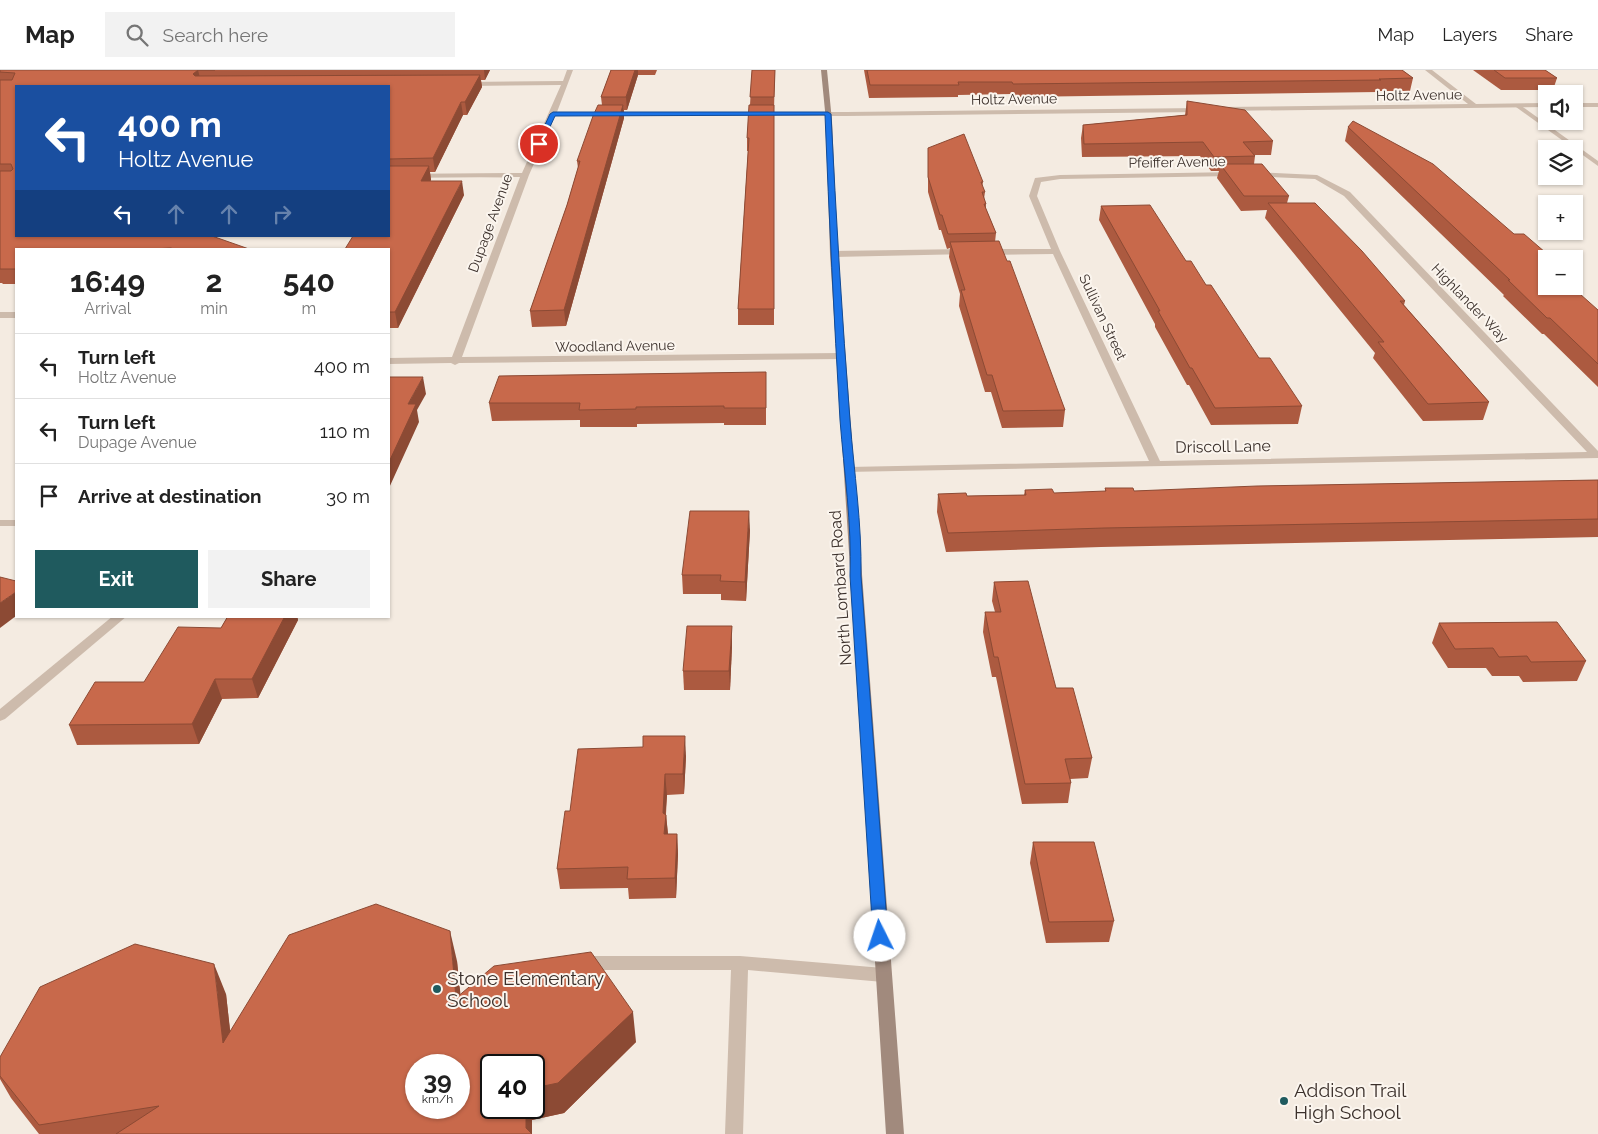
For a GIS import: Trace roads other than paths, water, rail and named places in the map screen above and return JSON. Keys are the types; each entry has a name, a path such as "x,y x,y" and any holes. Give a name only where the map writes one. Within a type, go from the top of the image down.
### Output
{"street":[{"name":"Dupage Avenue","path":"455,362 525,175 553,114 570,70"},
{"name":"North Lombard Road","path":"824,70 848,470 856,552 856,576 895,1134"},
{"path":"1428,70 1475,106"},
{"path":"455,84 566,83"},
{"name":"Holtz Avenue","path":"1216,109 1538,105"},
{"path":"1583,105 1598,105"},
{"path":"1518,106 1598,164"},
{"name":"Holtz Avenue","path":"553,114 828,114 1206,110"},
{"name":"Pfeiffer Avenue","path":"1038,180 1082,176 1264,174 1317,177"},
{"path":"390,176 525,175"},
{"name":"Highlander Way","path":"1317,177 1347,194 1597,455"},
{"name":"Sullivan Street","path":"1038,180 1033,196 1056,251 1156,464"},
{"path":"834,254 1056,251"},
{"path":"0,315 15,315"},
{"name":"Woodland Avenue","path":"390,361 455,362 841,356"},
{"name":"Driscoll Lane","path":"848,470 1597,455"},
{"path":"3,523 15,523"},
{"path":"0,716 119,618"},
{"path":"568,963 740,963 883,975"},
{"path":"734,1134 740,963"}],"place":[{"name":"Stone Elementary School","path":"437,989"},
{"name":"Addison Trail High School","path":"1284,1101"}]}
